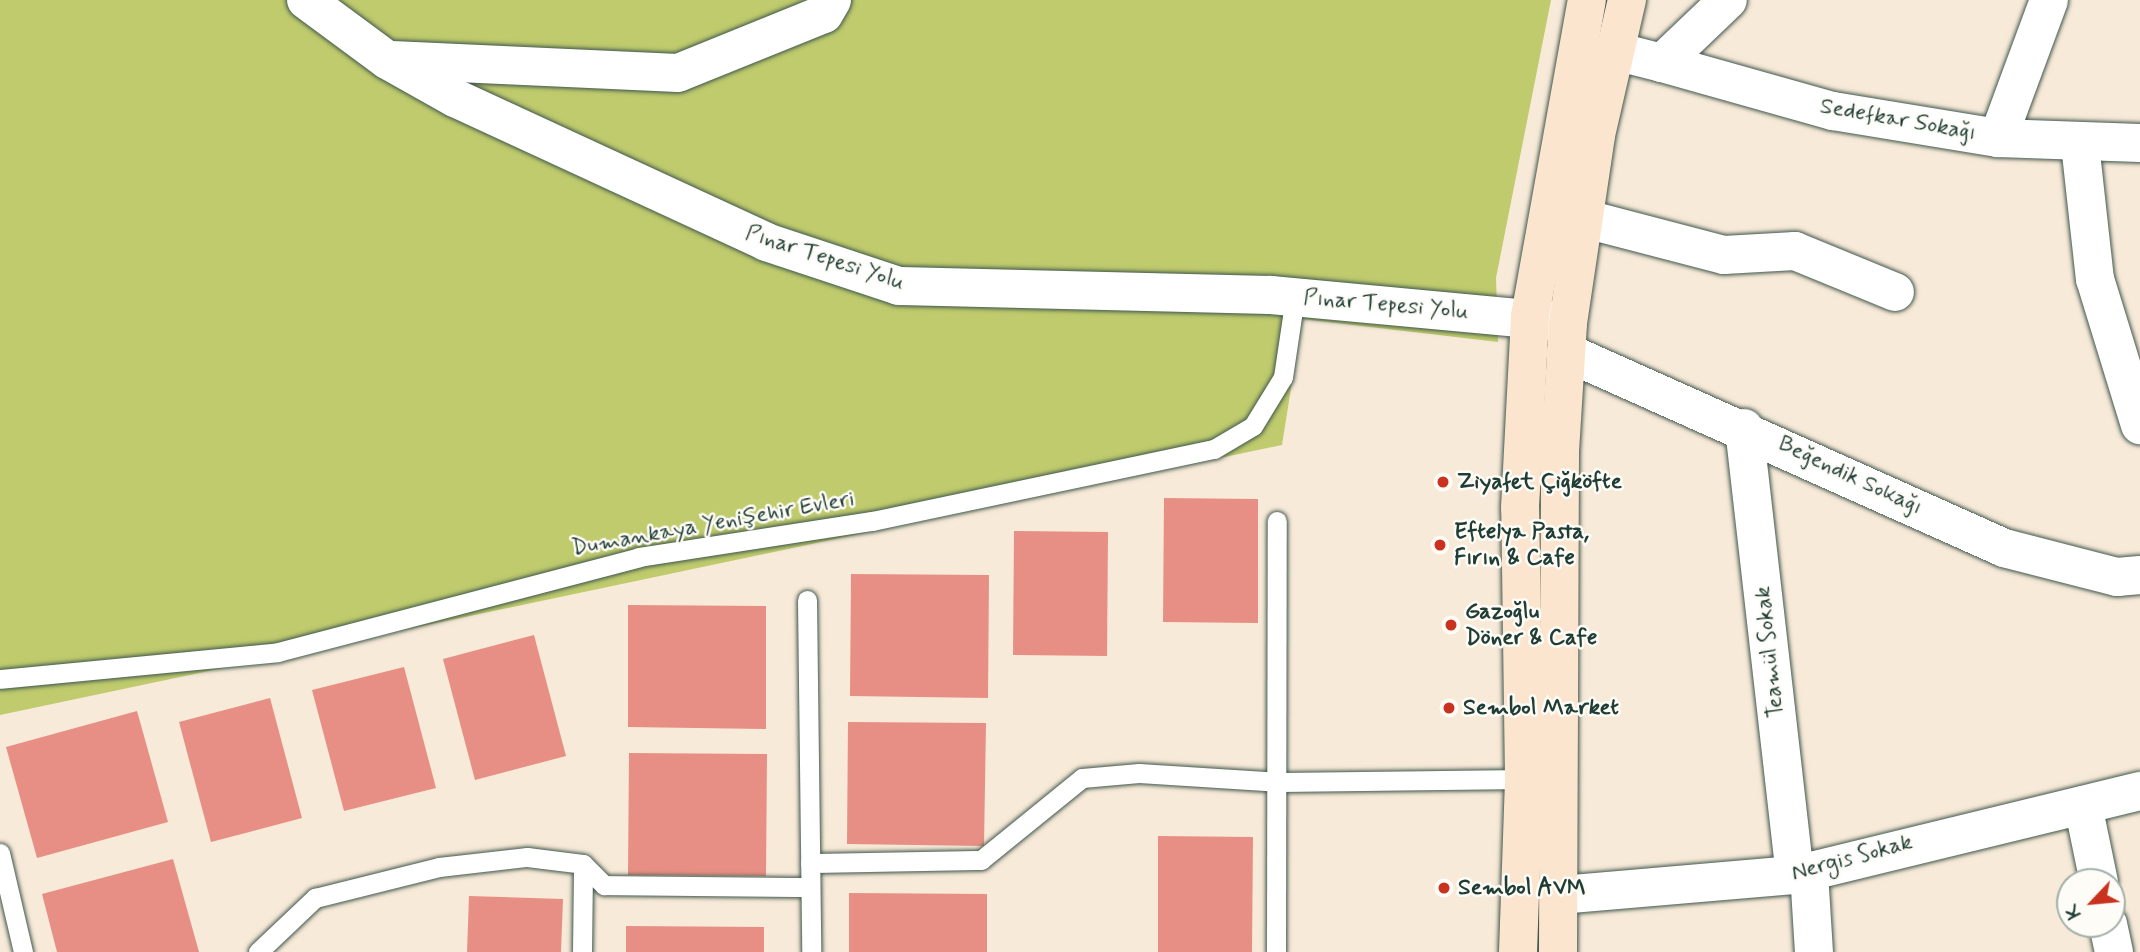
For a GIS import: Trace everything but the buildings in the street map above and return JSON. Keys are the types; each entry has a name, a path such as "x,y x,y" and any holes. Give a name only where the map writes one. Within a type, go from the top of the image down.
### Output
{"street":[{"name":"Pınar Tepesi Yolu","path":"306,0 387,60 455,98 766,242 899,286 1295,297 1530,316 1567,338"},
{"path":"387,60 678,73 824,14 832,0"},
{"path":"1517,952 1524,779 1520,522 1530,316 1587,0"},
{"path":"1558,952 1560,451 1567,338 1582,218 1627,0"},
{"path":"1662,63 1728,0"},
{"path":"1998,138 2049,0"},
{"name":"Sedefkar Sokağı","path":"1615,51 1833,111 1998,138 2080,145 2140,143"},
{"path":"2080,145 2095,279 2140,425"},
{"path":"1582,218 1724,255 1795,251 1895,292"},
{"name":"Beğendik Sokağı","path":"1567,338 1745,428 2004,548 2117,578 2140,575"},
{"name":"Teamül Sokak","path":"1745,428 1814,952"},
{"name":"Nergis Sokak","path":"1560,895 1802,874 2140,791"},
{"path":"2083,805 2096,868"}],"lane":[{"name":"Dumankaya Yenişehir Evleri","path":"0,679 278,652 639,557 872,521 1214,449 1253,426 1283,377 1295,297"},
{"path":"1276,952 1281,782 1278,520"},
{"path":"807,600 811,952"},
{"path":"810,863 981,860 1082,778 1139,773 1281,782 1524,779"},
{"path":"0,853 23,952"},
{"path":"258,952 315,898 362,882 527,857 583,864 604,885 810,887"},
{"path":"582,952 583,864"}],"green space":[{"path":"0,0 1551,0 1496,278 1498,342 1302,319 1282,445 0,715"}],"place":[{"name":"Ziyafet Çiğköfte","path":"1443,482"},
{"name":"Eftelya Pasta, Fırın & Cafe","path":"1440,545"},
{"name":"Gazoğlu Döner & Cafe","path":"1451,625"},
{"name":"Sembol Market","path":"1449,708"},
{"name":"Sembol AVM","path":"1444,888"}]}
